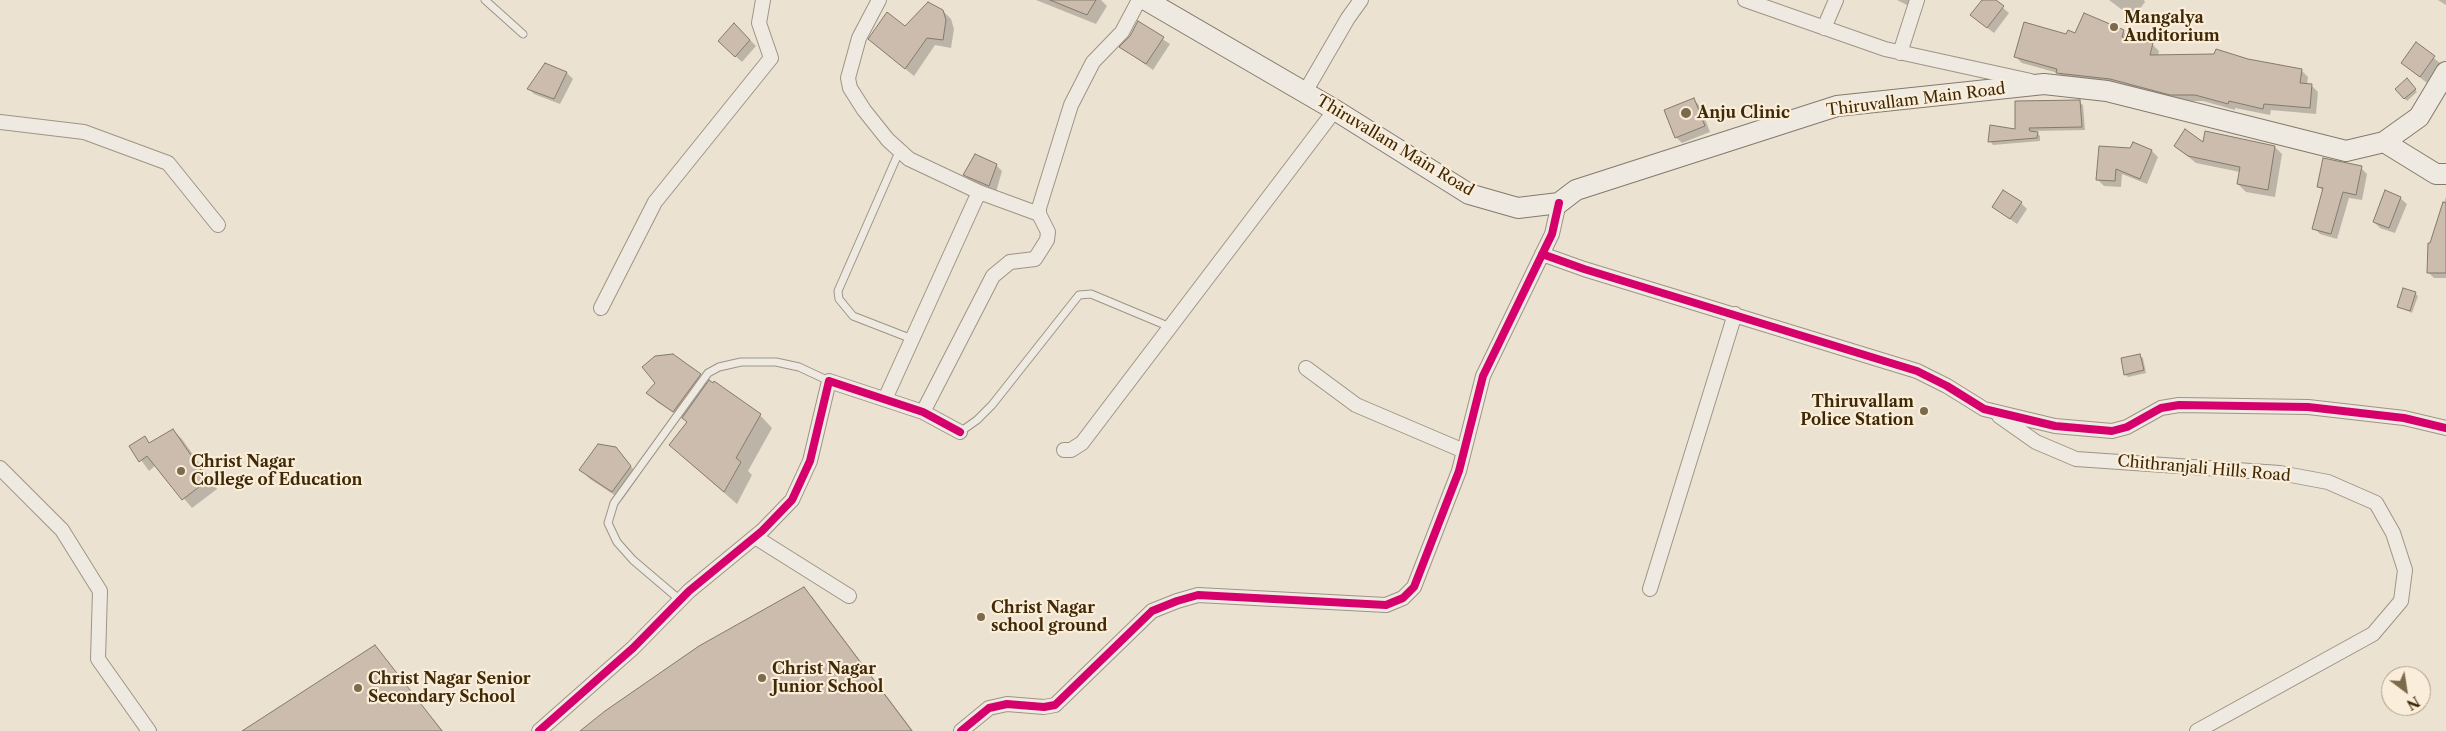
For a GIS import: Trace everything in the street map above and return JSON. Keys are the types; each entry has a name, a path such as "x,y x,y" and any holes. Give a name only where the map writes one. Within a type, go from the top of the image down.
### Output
{"main road":[{"name":"Thiruvallam Main Road","path":"1146,0 1335,110 1469,194 1518,208 1559,203 1576,190 1837,106 2044,84 2107,91 2346,151 2384,142 2419,117 2446,72"},
{"path":"2384,142 2436,174 2446,174"}],"street":[{"path":"601,308 655,202 771,58 759,23 763,0"},
{"path":"879,0 859,38 848,78 850,88 859,104 899,152 925,168 979,192 1039,214"},
{"path":"923,412 993,276 1010,262 1035,259 1047,240 1048,232 1039,214 1058,144 1080,83 1102,52 1122,32 1139,0"},
{"path":"1305,92 1348,18 1361,0"},
{"path":"1744,0 1900,53 2044,84"},
{"path":"1824,28 1836,0"},
{"path":"1900,53 1916,0"},
{"path":"1064,450 1071,450 1082,443 1335,110"},
{"path":"0,122 84,132 168,162 218,225"},
{"path":"885,399 979,192"},
{"path":"961,731 989,708 1007,704 1044,707 1055,705 1152,610 1177,601 1198,595 1386,605 1403,598 1414,587 1459,471 1483,376 1552,234 1559,203"},
{"path":"1542,254 1584,269 1917,371 1948,386 1984,409 2055,426 2112,431 2127,427 2161,408 2179,405 2308,408 2404,418 2446,428"},
{"path":"1650,589 1735,314"},
{"path":"1306,368 1356,405 1464,451"},
{"path":"540,731 633,648 680,600 755,537 792,500 810,461 829,381 923,412 960,432"},
{"name":"Chithranjali Hills Road","path":"1992,411 2036,442 2076,459 2280,473 2328,482 2376,503 2394,533 2405,570 2401,600 2373,634 2215,727 2197,731"},
{"path":"1,469 62,530 100,591 98,659 149,731"},
{"path":"755,537 849,596"}],"lane":[{"path":"485,0 523,34"},
{"path":"899,152 838,291 839,299 853,316 912,339"},
{"path":"960,432 977,420 992,405 1079,295 1091,294 1170,327"},
{"path":"680,600 633,560 617,542 608,523 614,504 708,374 719,367 741,362 776,362 799,368 829,381"}],"building":[{"path":"1050,0 1096,0 1087,15"},
{"path":"1982,0 1996,0 2004,6 1987,28 1970,15"},
{"path":"928,2 943,10 946,20 943,40 927,38 905,69 868,39 887,12 905,26"},
{"path":"2084,13 2124,30 2122,37 2153,43 2150,55 2214,54 2216,49 2248,59 2302,69 2300,83 2312,84 2310,108 2264,104 2263,109 2229,101 2228,104 2195,95 2170,95 2110,79 2056,73 2057,69 2014,57 2024,22 2066,34 2068,30 2075,33"},
{"path":"1138,21 1164,37 1146,64 1119,47 1130,36"},
{"path":"734,23 750,40 735,57 718,41"},
{"path":"2416,42 2435,56 2420,77 2401,63"},
{"path":"545,63 567,72 554,99 527,89"},
{"path":"2407,78 2416,89 2404,99 2395,89"},
{"path":"1694,98 1705,126 1675,138 1664,110"},
{"path":"2080,100 2082,127 2029,128 2030,131 2038,132 2037,138 1988,142 1990,125 2015,129 2015,101"},
{"path":"2185,129 2203,142 2205,131 2275,146 2268,190 2237,184 2240,167 2188,156 2174,146"},
{"path":"2133,142 2152,150 2140,179 2116,169 2115,181 2096,180 2099,146 2130,148"},
{"path":"975,154 997,164 989,186 963,175"},
{"path":"2323,158 2362,166 2356,195 2343,192 2331,234 2312,229 2323,188 2317,187"},
{"path":"2003,190 2022,202 2010,219 1992,207"},
{"path":"2385,190 2401,197 2389,228 2373,222"},
{"path":"2443,202 2446,203 2446,273 2427,273 2428,243 2430,243"},
{"path":"2403,288 2416,292 2410,311 2397,307"},
{"path":"673,354 701,374 673,412 646,393 655,383 642,367 655,356"},
{"path":"2140,354 2144,370 2124,375 2121,358"},
{"path":"709,380 713,383 714,381 761,414 736,458 741,462 724,492 669,445 687,422 682,418"},
{"name":"Christ Nagar College of Education","path":"173,429 208,480 182,500 147,456 139,462 129,446 145,436 149,443"},
{"path":"598,444 616,447 631,466 612,492 579,470"},
{"name":"Christ Nagar Junior School","path":"804,587 912,731 580,731 605,711 699,646"},
{"name":"Christ Nagar Senior Secondary School","path":"375,645 442,731 242,731"}],"cycle path":[{"path":"961,731 989,708 1007,704 1044,707 1055,705 1152,611 1177,601 1198,595 1386,605 1403,598 1414,587 1459,471 1483,376 1552,234 1559,203"},
{"path":"1542,254 1584,269 1917,371 1947,386 1984,409 2055,426 2112,431 2127,427 2161,408 2179,405 2308,407 2404,418 2446,428"},
{"path":"539,731 633,648 689,591 762,531 792,500 810,461 829,381 923,412 960,432"}],"place":[{"name":"Mangalya Auditorium","path":"2114,27"},
{"name":"Anju Clinic","path":"1686,113"},
{"name":"Thiruvallam Police Station","path":"1924,411"},
{"name":"Christ Nagar College of Education","path":"181,471"},
{"name":"Christ Nagar school ground","path":"981,617"},
{"name":"Christ Nagar Junior School","path":"762,678"},
{"name":"Christ Nagar Senior Secondary School","path":"358,688"}]}
